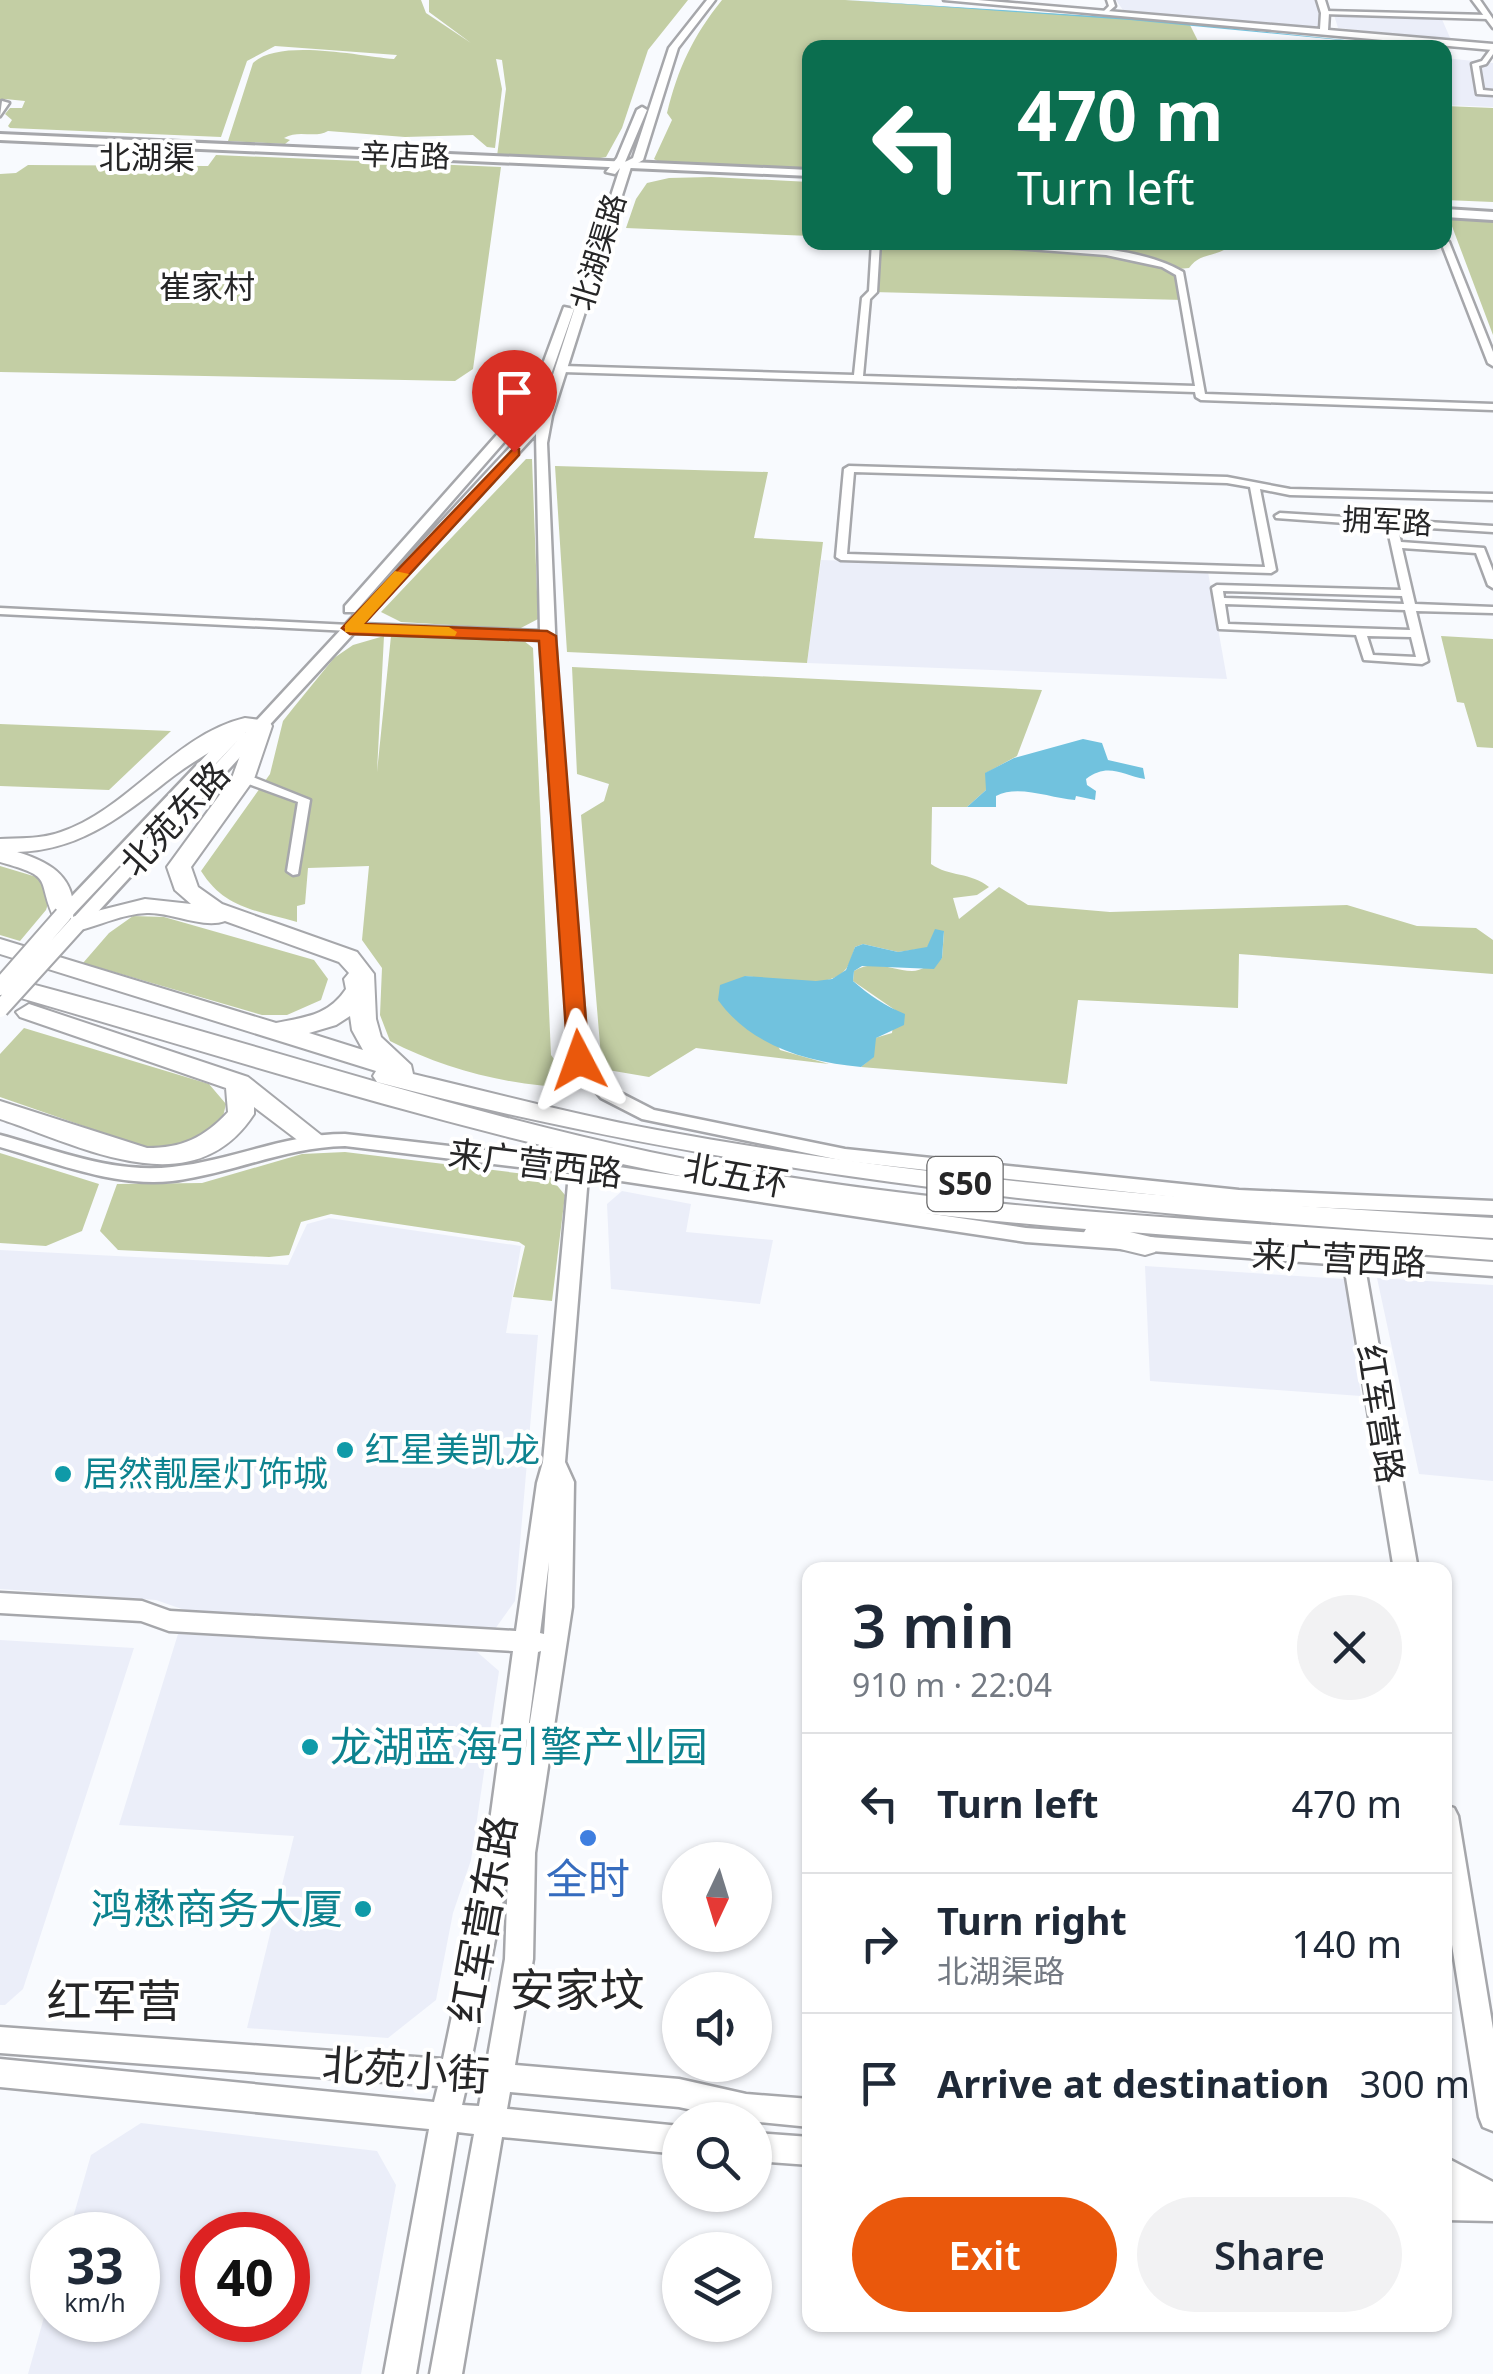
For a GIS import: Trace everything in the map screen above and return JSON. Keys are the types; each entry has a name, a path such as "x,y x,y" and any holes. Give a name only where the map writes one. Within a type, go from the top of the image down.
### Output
{"highway":[{"path":"0,846 30,846 89,831 116,815 200,747 253,725"},
{"path":"253,725 243,779 179,867 187,890 214,909 348,957 361,968 365,981 366,1030 376,1050 402,1071"},
{"path":"0,855 42,867 58,883 70,920 152,903 216,917 340,958 355,972 358,989 350,1004 334,1018 286,1029 266,1028"},
{"path":"0,946 402,1071 444,1090"},
{"name":"北五环","path":"0,967 343,1066 655,1138 943,1181 1204,1210 1493,1228"},
{"name":"北五环","path":"0,986 491,1124 651,1161 791,1187 993,1212 1493,1250"},
{"path":"0,1006 182,1061 491,1124"},
{"path":"182,1061 238,1084 312,1139"},
{"path":"0,1110 146,1156 168,1158 218,1140 241,1114 243,1098 238,1084"},
{"path":"993,1212 1146,1245"}],"main road":[{"name":"辛店路","path":"0,139 802,175"},
{"path":"1452,211 1493,214"}],"street":[{"name":"北湖渠路","path":"342,628 546,416 622,159 668,41 701,0"},
{"name":"北湖渠路","path":"342,628 504,435 543,380 604,206 604,192 620,167 638,160 674,48 711,0"},
{"path":"948,0 1109,5 1418,40"},
{"path":"1321,0 1326,13 1324,30"},
{"path":"1476,0 1490,21"},
{"path":"1358,4 1440,6"},
{"path":"1326,13 1490,21"},
{"path":"1452,44 1493,48 1489,64 1474,64 1480,92 1493,93"},
{"path":"0,114 5,103"},
{"path":"858,377 866,298 873,292 876,250"},
{"path":"1096,250 1146,257 1177,269 1202,397 1493,408"},
{"path":"1447,250 1493,363"},
{"path":"563,369 1198,389"},
{"path":"546,416 541,443 547,636 579,1060 608,1094 649,1115 845,1155 1239,1198 1493,1208"},
{"path":"1255,487 1271,570 841,557 849,469 1227,480 1255,487 1374,496 1412,492 1493,497"},
{"name":"拥军路","path":"1280,516 1493,528"},
{"path":"1361,634 1368,658 1422,661 1391,522"},
{"path":"1398,545 1480,550 1493,584"},
{"path":"1408,593 1217,588 1223,626 1416,634"},
{"path":"1218,601 1493,610"},
{"path":"0,611 547,636"},
{"name":"北苑东路","path":"0,986 70,920 342,628"},
{"path":"250,780 304,800 293,871"},
{"name":"北苑东路","path":"0,1006 70,920"},
{"name":"来广营西路","path":"0,1141 113,1171 146,1175 197,1170 312,1139 578,1168 1026,1234 1493,1269"},
{"name":"红军营东路","path":"400,2374 446,2116 541,1642 560,1607 564,1482 554,1462 578,1168"},
{"name":"红军营路","path":"1352,1258 1405,1562"},
{"path":"0,1602 142,1611 169,1621 541,1642"},
{"name":"红军营东路","path":"446,2374 519,1959 522,1854 541,1642"},
{"path":"1452,1860 1493,2116"},
{"name":"北苑小街","path":"0,2040 456,2073 679,2094 746,2108 802,2112"},
{"name":"北苑小街","path":"0,2072 662,2138"},
{"path":"772,2148 802,2150"},
{"path":"1452,2175 1493,2198"},
{"path":"1452,2205 1493,2206"}],"shaded area":[{"path":"1116,0 1315,0 1325,27 1125,13"},
{"path":"1334,15 1441,17 1451,40 1338,28"},
{"path":"1452,59 1493,63 1493,107 1452,105"},
{"path":"821,560 1208,572 1227,679 807,663"},
{"path":"622,1191 691,1204 686,1232 773,1240 760,1304 611,1289 607,1204"},
{"path":"329,1218 521,1246 506,1333 538,1335 515,1601 495,1629 196,1614 156,1600 0,1589 0,1250 288,1265 307,1224"},
{"path":"1145,1266 1345,1279 1361,1396 1150,1381"},
{"path":"1377,1278 1493,1285 1493,1481 1419,1474"},
{"path":"178,1634 476,1651 499,1671 471,1860 453,1913 436,2000 388,2038 247,2028 294,1836 119,1825"},
{"path":"0,1640 134,1648 23,1989 5,2005 0,2005"},
{"path":"141,2123 377,2151 396,2185 361,2374 28,2374 37,2342 160,2342 160,2212 75,2212 91,2155"}],"green space":[{"path":"0,0 421,0 426,13 471,43 429,12 429,0 688,0 648,50 622,128 606,157 594,159 497,156 506,89 502,60 496,59 502,89 495,148 487,147 473,135 405,137 328,131 290,135 284,138 290,140 285,144 228,141 253,63 265,56 300,50 394,59 397,55 275,46 247,61 221,137 10,128 12,120 5,114 10,108 22,108 25,101 5,99 0,104"},
{"path":"722,0 845,0 1149,20 1190,25 1198,40 802,40 802,168 659,162 654,159 672,120 667,113 676,81 703,27"},
{"path":"1452,106 1493,108 1493,202 1452,200"},
{"path":"216,155 501,167 473,369 455,381 0,372 0,174 16,173 28,165 208,166"},
{"path":"669,178 802,182 802,236 626,228 636,199 647,183"},
{"path":"1452,220 1493,221 1493,335 1452,226"},
{"path":"876,250 1223,250 1201,258 1189,268 1178,269 1184,300 873,292"},
{"path":"526,459 532,459 538,619 519,629 401,622 381,612"},
{"path":"555,466 768,472 754,538 823,542 807,663 567,652"},
{"path":"384,636 377,772 391,636 524,641 533,648 551,1055 575,1088 480,1075 390,1041 380,1015 382,968 362,940 369,866 308,868 305,904 297,906 297,922 231,901 201,871 270,774 283,721 334,658 353,645"},
{"path":"1441,636 1493,639 1493,748 1477,747 1464,703 1457,702"},
{"path":"572,667 1042,690 1017,756 986,773 986,790 967,807 932,807 931,864 989,887 977,895 953,898 959,919 999,887 1028,905 1110,912 1347,905 1417,926 1476,928 1493,940 1493,974 1239,954 1238,1008 1078,1000 1067,1084 861,1067 873,1057 875,1038 892,1033 895,1010 853,981 854,971 875,965 912,971 923,968 942,958 944,932 933,936 927,948 898,952 863,944 855,947 846,969 826,980 798,982 745,976 780,1050 829,1064 696,1048 649,1077 602,1069 581,815 604,801 609,784 577,774"},
{"path":"0,724 171,731 109,790 0,786"},
{"path":"0,866 40,878 51,895 46,910 20,941 0,935"},
{"path":"133,916 164,917 314,960 328,979 321,1000 287,1015 262,1015 83,963 109,933"},
{"path":"24,1028 209,1084 226,1104 221,1125 188,1145 147,1148 0,1097 0,1054"},
{"path":"345,1152 550,1177 565,1195 552,1301 513,1297 525,1246 519,1242 331,1214 301,1222 289,1255 269,1257 118,1250 100,1231 117,1184 202,1183 302,1154"},
{"path":"0,1153 99,1184 82,1231 46,1246 0,1243"}],"water":[{"path":"845,0 1142,19 1345,40"},
{"path":"1083,739 1102,743 1108,760 1143,768 1145,779 1101,771 1086,779 1087,785 1096,791 1095,800 1014,791 996,796 996,807 967,807 986,790 985,773 1014,758"},
{"path":"935,929 944,931 942,958 934,969 862,966 854,971 853,981 905,1014 904,1025 876,1038 874,1057 861,1067 821,1061 782,1049 747,1029 718,1000 720,985 745,976 832,979 846,970 855,947 863,944 898,952 927,947"}],"slow traffic":[{"path":"401,574 350,628 449,632"}],"place":[{"name":"红星美凯龙","path":"345,1450"},
{"name":"居然靓屋灯饰城","path":"63,1474"},
{"name":"龙湖蓝海引擎产业园","path":"310,1747"},
{"name":"全时","path":"588,1838"},
{"name":"鸿懋商务大厦","path":"363,1909"}],"district":[{"name":"北湖渠","path":"147,158"},
{"name":"崔家村","path":"207,287"},
{"name":"安家坟","path":"577,1990"},
{"name":"红军营","path":"114,2001"}],"route":[{"path":"514,452 350,628 547,636 579,1060"}]}
